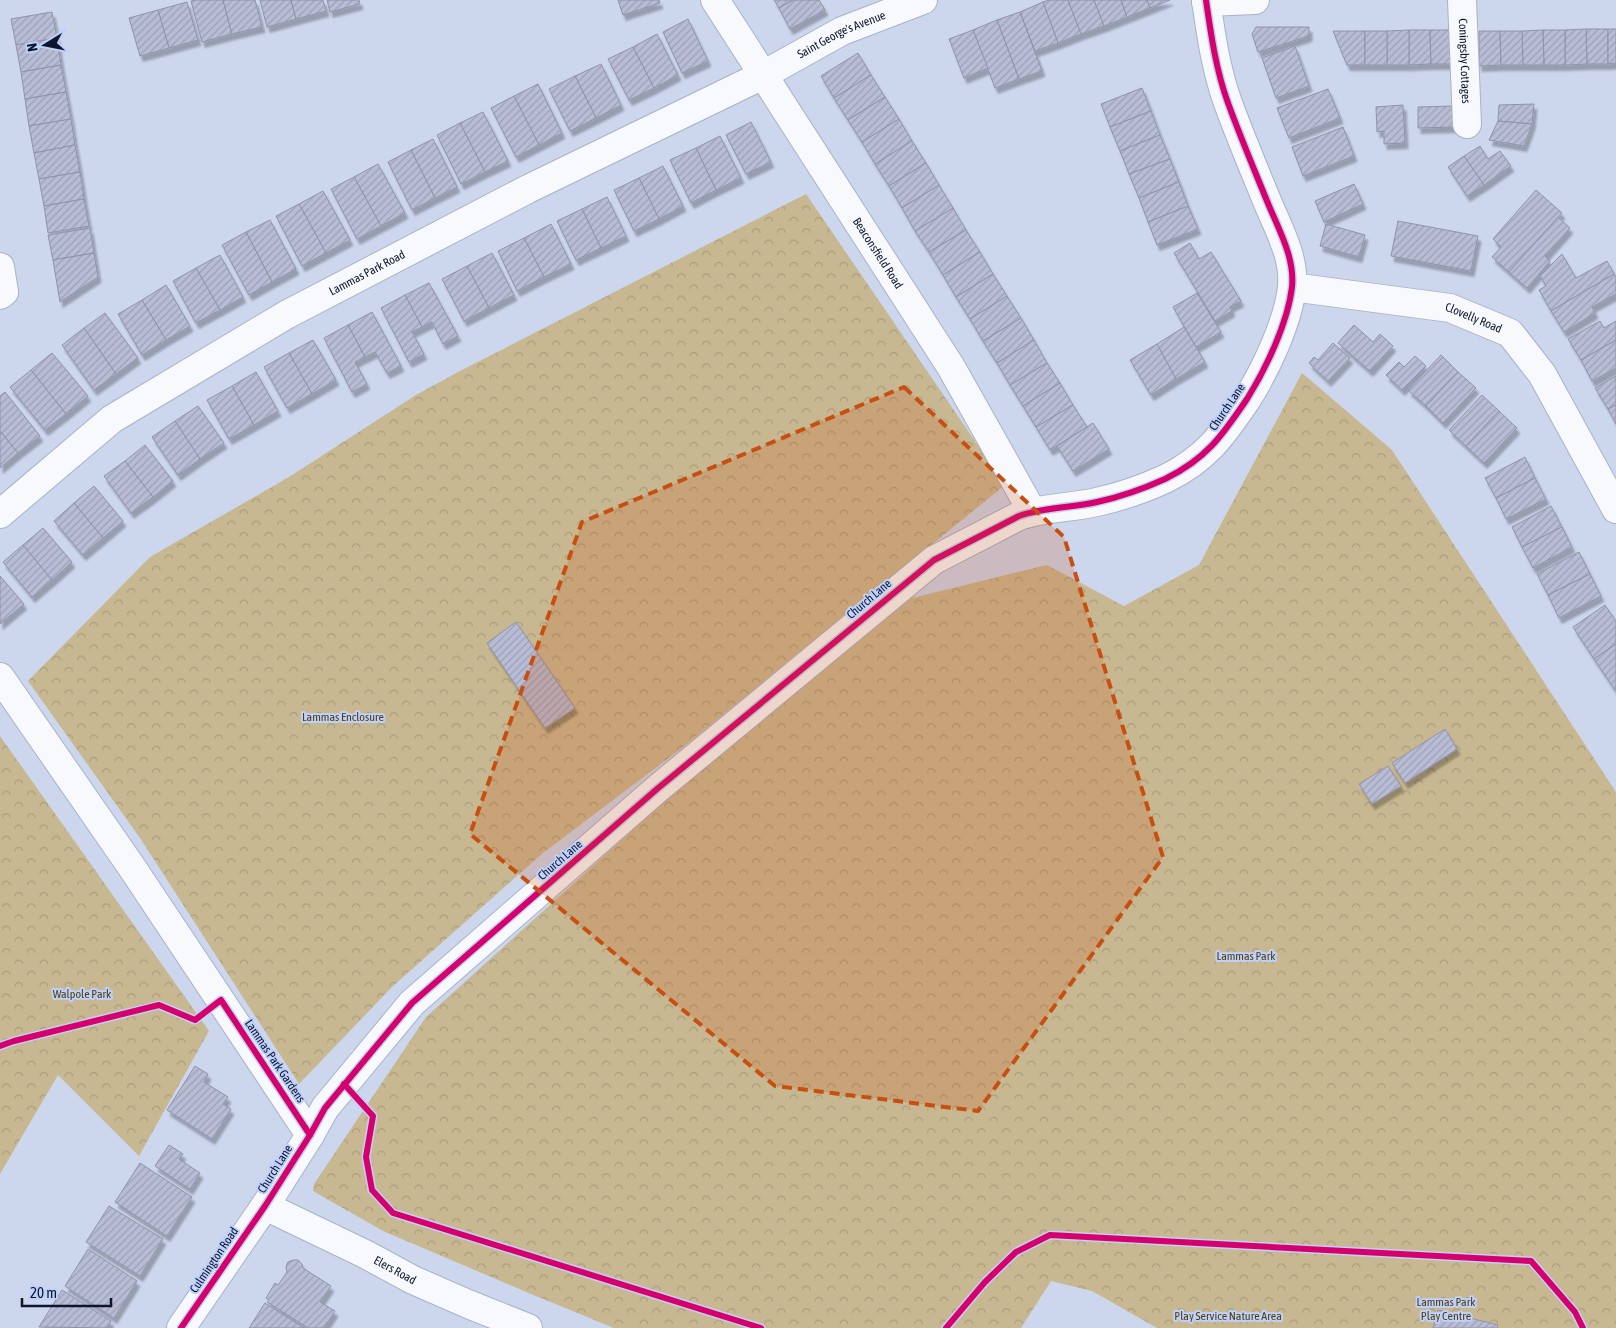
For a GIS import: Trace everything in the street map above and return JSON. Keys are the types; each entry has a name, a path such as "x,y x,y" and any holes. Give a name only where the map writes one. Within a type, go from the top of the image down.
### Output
{"street":[{"name":"Beaconsfield Road","path":"715,0 951,367 1032,512"},
{"name":"Saint George's Avenue","path":"763,75 842,31 924,0"},
{"path":"1206,1 1255,0"},
{"name":"Coningsby Cottages","path":"1462,0 1467,124"},
{"name":"Church Lane","path":"265,1206 325,1108 412,1003 657,789 934,560 1019,516 1032,512 1096,502 1143,489 1166,478 1203,455 1225,432 1252,390 1271,352 1284,322 1292,287 1289,256 1228,102 1213,46 1206,1"},
{"name":"Lammas Park Road","path":"0,514 112,419 286,315 528,190 763,75"},
{"path":"0,267 4,292 0,295"},
{"name":"Clovelly Road","path":"1292,287 1450,308 1510,334 1542,374 1616,509"},
{"name":"Lammas Park Gardens","path":"0,677 133,869 310,1135"},
{"name":"Culmington Road","path":"181,1328 265,1206"},
{"name":"Elers Road","path":"265,1206 365,1254 413,1280 528,1328"}],"highlighted area":[{"path":"904,387 1064,537 1163,857 978,1111 775,1086 470,834 582,522"}],"green space":[{"name":"Lammas Enclosure","path":"806,194 1005,485 682,748 543,853 392,987 299,1084 140,838 28,681 150,557 289,477 416,395"},
{"name":"Lammas Park","path":"1302,373 1392,450 1616,792 1616,1328 1157,1328 1092,1291 1051,1281 1021,1328 614,1328 383,1231 313,1191 314,1184 426,1017 754,720 908,599 1047,565 1124,606 1199,565"},
{"name":"Walpole Park","path":"0,736 209,1031 139,1156 58,1075 0,1174"}],"building":[{"path":"223,0 232,34 202,42 191,1"},
{"path":"223,0 255,0 262,27 232,34"},
{"path":"260,0 291,0 296,19 267,27"},
{"path":"291,0 323,0 326,11 296,19"},
{"path":"327,0 359,0 360,4 330,12"},
{"path":"618,0 659,0 660,3 623,15"},
{"path":"774,0 793,0 779,8"},
{"path":"793,0 819,0 825,10 790,29 779,8"},
{"path":"1049,0 1068,0 1081,34 1058,43 1043,2"},
{"path":"1068,0 1094,0 1104,26 1081,34"},
{"path":"1094,0 1121,0 1127,17 1104,26"},
{"path":"1121,0 1147,0 1150,8 1127,17"},
{"path":"1147,0 1170,0 1150,8"},
{"path":"187,2 198,40 169,48 158,10"},
{"path":"1043,2 1058,43 1035,51 1020,12"},
{"path":"158,10 169,48 140,56 129,18"},
{"path":"52,12 57,38 16,45 11,19"},
{"path":"1020,12 1042,71 1019,79 997,20"},
{"path":"688,19 708,61 682,73 663,32"},
{"path":"997,20 1019,79 995,88 973,30"},
{"path":"1256,27 1309,27 1309,36 1258,52 1252,34"},
{"path":"1586,29 1608,29 1608,64 1587,64"},
{"path":"1586,29 1587,64 1565,65 1565,30"},
{"path":"1608,29 1616,29 1616,63 1608,64"},
{"path":"973,30 988,68 964,78 949,39"},
{"path":"1409,30 1430,30 1431,64 1409,65"},
{"path":"1409,30 1409,65 1387,65 1387,31"},
{"path":"1430,30 1452,30 1453,64 1431,64"},
{"path":"1543,30 1565,30 1565,65 1544,65"},
{"path":"1543,30 1544,65 1523,65 1522,31"},
{"path":"1333,31 1365,31 1365,65 1347,65"},
{"path":"1365,31 1387,31 1387,65 1365,65"},
{"path":"1479,31 1500,31 1501,65 1479,66"},
{"path":"1500,31 1522,31 1523,65 1501,65"},
{"path":"657,34 678,75 654,88 633,47"},
{"path":"57,38 61,65 21,72 16,45"},
{"path":"1295,46 1309,86 1276,98 1262,58"},
{"path":"633,47 654,88 629,100 608,59"},
{"path":"858,53 871,75 834,98 821,76"},
{"path":"601,64 621,105 596,118 575,76"},
{"path":"61,65 66,92 25,99 21,72"},
{"path":"871,75 885,97 848,120 834,98"},
{"path":"575,76 596,118 570,131 549,89"},
{"path":"538,84 562,133 539,145 514,96"},
{"path":"1142,88 1151,111 1110,127 1101,104"},
{"path":"1328,89 1340,118 1289,138 1277,108"},
{"path":"66,92 71,119 29,126 25,99"},
{"path":"514,96 539,145 516,157 491,108"},
{"path":"885,97 899,119 862,142 848,120"},
{"path":"1534,104 1532,124 1498,121 1499,105"},
{"path":"1403,105 1405,143 1384,144 1384,131 1377,132 1376,107"},
{"path":"1454,106 1454,127 1418,128 1418,107"},
{"path":"1151,111 1160,135 1120,151 1110,127"},
{"path":"483,112 508,161 485,172 460,123"},
{"path":"71,119 75,145 34,153 29,126"},
{"path":"899,119 912,141 875,164 862,142"},
{"path":"1498,121 1532,124 1524,146 1489,140"},
{"path":"751,122 771,162 746,174 726,135"},
{"path":"460,123 485,172 461,184 437,135"},
{"path":"1343,127 1354,156 1303,176 1292,147"},
{"path":"1160,135 1170,159 1129,174 1120,151"},
{"path":"720,136 741,178 716,190 696,148"},
{"path":"433,139 457,187 435,198 411,150"},
{"path":"912,141 926,163 889,186 875,164"},
{"path":"75,145 80,172 39,179 34,153"},
{"path":"1480,146 1488,159 1500,151 1511,166 1484,185 1464,156"},
{"path":"696,148 716,190 691,203 670,160"},
{"path":"411,150 435,198 412,210 388,162"},
{"path":"1464,156 1484,185 1467,196 1448,167"},
{"path":"1170,159 1179,182 1139,198 1129,174"},
{"path":"926,163 939,185 902,208 889,186"},
{"path":"378,164 405,213 381,226 354,177"},
{"path":"663,166 683,206 659,219 639,178"},
{"path":"80,172 84,199 44,206 39,179"},
{"path":"354,177 381,226 357,239 331,189"},
{"path":"639,178 659,219 634,231 614,190"},
{"path":"1179,182 1188,206 1148,222 1139,198"},
{"path":"1354,184 1363,204 1324,222 1315,201"},
{"path":"939,185 953,208 915,231 902,208"},
{"path":"1536,190 1562,213 1509,272 1492,257 1501,247 1493,239"},
{"path":"323,191 350,240 326,253 299,204"},
{"path":"607,197 626,236 601,248 582,209"},
{"path":"84,199 89,226 48,233 44,206"},
{"path":"299,204 326,253 302,266 276,216"},
{"path":"1188,206 1198,229 1157,245 1148,222"},
{"path":"953,208 966,230 929,252 915,231"},
{"path":"582,209 601,248 576,260 557,221"},
{"path":"1558,217 1570,228 1545,256 1550,261 1527,288 1509,272"},
{"path":"270,220 296,269 272,282 246,232"},
{"path":"1398,221 1478,236 1471,271 1391,256"},
{"path":"551,224 571,264 544,277 524,238"},
{"path":"1326,224 1365,235 1359,257 1320,246"},
{"path":"90,228 94,253 53,260 48,235"},
{"path":"966,230 980,252 943,275 929,252"},
{"path":"246,232 272,282 249,295 222,245"},
{"path":"524,238 544,277 517,291 498,251"},
{"path":"1190,243 1199,259 1211,252 1241,301 1230,307 1232,311 1215,321 1174,253"},
{"path":"980,252 993,274 956,297 943,275"},
{"path":"94,253 98,277 60,302 53,260"},
{"path":"492,253 514,295 489,308 467,266"},
{"path":"1562,254 1576,278 1607,261 1614,274 1551,311 1539,290 1546,286 1540,276"},
{"path":"220,255 243,297 220,310 196,268"},
{"path":"467,266 489,308 464,321 442,279"},
{"path":"196,268 220,310 196,323 173,281"},
{"path":"993,274 1007,296 970,319 956,297"},
{"path":"1614,274 1616,277 1616,294 1592,307 1595,313 1564,332 1551,311"},
{"path":"429,283 458,336 443,344 432,322 422,327 405,295"},
{"path":"166,285 190,326 166,340 142,300"},
{"path":"1197,293 1221,332 1196,347 1173,307"},
{"path":"405,295 422,327 412,332 424,354 409,362 381,308"},
{"path":"1007,296 1021,318 983,341 970,319"},
{"path":"142,300 166,340 142,355 118,314"},
{"path":"372,312 401,366 387,373 375,352 365,357 348,325"},
{"path":"105,313 138,358 116,374 84,328"},
{"path":"1021,318 1034,340 997,363 983,341"},
{"path":"1600,321 1604,328 1616,321 1616,340 1581,360 1568,339"},
{"path":"348,325 365,357 355,362 367,384 352,392 324,338"},
{"path":"1354,325 1373,342 1380,334 1393,346 1370,371 1338,343"},
{"path":"1184,327 1205,362 1176,379 1157,344"},
{"path":"84,328 116,374 94,390 62,345"},
{"path":"313,340 336,380 312,394 289,353"},
{"path":"1034,340 1047,363 1010,385 997,363"},
{"path":"1616,340 1616,368 1592,381 1581,360"},
{"path":"1333,343 1350,358 1328,381 1309,363 1314,357 1318,360"},
{"path":"1157,344 1176,379 1151,395 1130,360"},
{"path":"52,353 88,396 66,414 31,370"},
{"path":"289,353 312,394 287,408 264,367"},
{"path":"1441,355 1458,372 1426,406 1408,390"},
{"path":"1415,356 1426,366 1402,390 1386,375 1399,362 1404,367"},
{"path":"1047,363 1060,383 1023,406 1010,385"},
{"path":"31,370 66,414 45,430 10,387"},
{"path":"256,372 278,411 254,425 232,386"},
{"path":"1458,372 1476,388 1443,423 1426,406"},
{"path":"1616,376 1616,405 1608,409 1595,388"},
{"path":"1060,383 1073,405 1036,427 1023,406"},
{"path":"232,386 254,425 229,439 207,400"},
{"path":"5,392 40,436 18,453 0,431 0,396"},
{"path":"1482,395 1499,411 1466,446 1449,430"},
{"path":"1073,405 1087,427 1050,450 1036,427"},
{"path":"1616,405 1616,424 1608,409"},
{"path":"198,406 224,443 200,459 175,421"},
{"path":"1499,411 1517,428 1484,463 1466,446"},
{"path":"175,421 200,459 178,475 152,437"},
{"path":"1093,423 1109,449 1073,471 1057,446"},
{"path":"0,431 18,453 0,468"},
{"path":"145,445 173,481 153,497 125,461"},
{"path":"1525,457 1535,478 1496,498 1485,478"},
{"path":"125,461 153,497 131,513 104,476"},
{"path":"1535,478 1546,499 1506,519 1496,498"},
{"path":"94,486 123,521 103,538 74,503"},
{"path":"74,503 103,538 83,555 54,521"},
{"path":"1551,506 1562,527 1522,547 1512,527"},
{"path":"1562,527 1572,547 1533,568 1522,547"},
{"path":"43,528 72,562 52,580 23,545"},
{"path":"23,545 52,580 32,597 3,562"},
{"path":"1579,552 1590,574 1548,595 1537,574"},
{"path":"1590,574 1601,596 1559,618 1548,595"},
{"path":"0,576 24,604 0,624"},
{"path":"1605,605 1616,621 1616,644 1594,659 1573,627"},
{"path":"516,622 575,708 545,728 487,643"},
{"path":"1616,644 1616,690 1615,690 1594,659"},
{"path":"1445,729 1457,749 1405,783 1392,763"},
{"path":"1388,766 1401,786 1372,804 1359,784"},
{"path":"195,1066 208,1074 204,1082 228,1097 223,1104 231,1109 212,1139 167,1110"},
{"path":"169,1145 183,1154 179,1159 200,1173 190,1189 155,1166"},
{"path":"140,1163 192,1197 167,1236 115,1202"},
{"path":"109,1206 163,1239 140,1276 86,1242"},
{"path":"88,1249 137,1281 114,1318 65,1286"},
{"path":"298,1260 303,1268 331,1286 320,1302 335,1311 324,1328 308,1328 267,1302 269,1300 266,1298 275,1283 278,1285 287,1272 288,1262"},
{"path":"62,1290 111,1321 107,1328 39,1327"},
{"path":"265,1303 304,1328 249,1328"},
{"path":"1438,1310 1498,1325 1497,1328 1433,1328"}],"cycle path":[{"path":"181,1328 265,1206 325,1108 412,1003 657,789 934,560 1019,516 1106,500 1165,479 1192,463 1221,435 1247,399 1269,360 1290,301 1292,276 1285,243 1242,140 1224,91 1214,52 1206,0"},
{"path":"0,1046 159,1005 195,1020 221,1000 310,1135"},
{"path":"344,1084 373,1116 366,1157 372,1190 393,1213 761,1328"},
{"path":"946,1328 985,1282 1016,1252 1050,1235 1531,1261 1575,1312 1583,1328"}],"park label":[{"name":"Lammas Park Play Centre","path":"1446,1309"},
{"name":"Play Service Nature Area","path":"1228,1316"}]}
